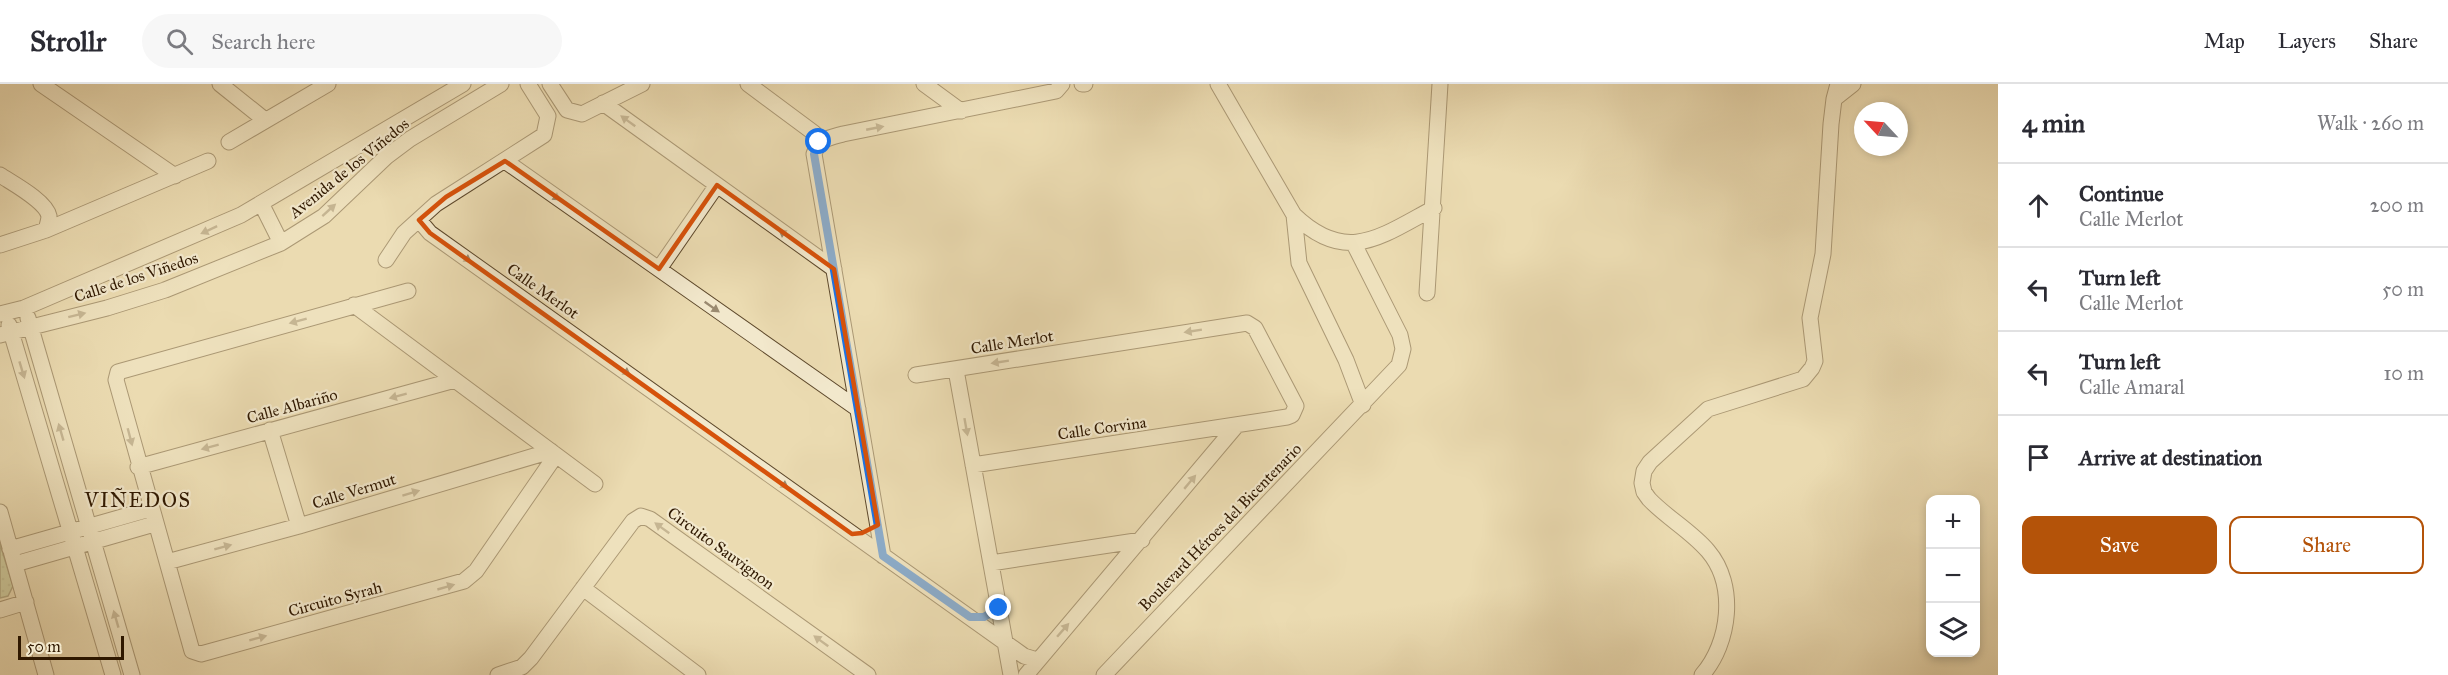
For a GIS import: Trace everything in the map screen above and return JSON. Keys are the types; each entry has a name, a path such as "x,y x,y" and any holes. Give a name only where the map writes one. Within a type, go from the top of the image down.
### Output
{"street":[{"path":"41,84 175,176"},
{"path":"220,84 265,120"},
{"path":"229,142 328,84"},
{"name":"Avenida de los Viñedos","path":"261,203 463,84"},
{"name":"Avenida de los Viñedos","path":"281,243 324,216 386,157 410,139 501,84"},
{"path":"386,260 404,233 446,197 540,140 547,129 548,116 528,84"},
{"path":"550,84 567,110 582,114 642,84"},
{"path":"748,84 814,133 819,142"},
{"path":"924,84 961,111"},
{"path":"883,556 814,154 819,142 843,134 1056,90 1062,84"},
{"path":"1218,84 1294,215 1310,231 1337,242 1354,244 1383,236 1434,208"},
{"path":"1427,293 1440,84"},
{"path":"1702,675 1716,656 1724,632 1725,597 1721,577 1708,551 1649,499 1644,492 1642,476 1650,462 1708,410 1803,379 1812,368 1815,356 1810,318 1823,255 1836,91 1853,84"},
{"path":"603,103 834,269"},
{"path":"0,245 46,230 208,160"},
{"path":"505,161 858,409"},
{"path":"0,175 46,208 49,216 46,230"},
{"path":"658,269 717,185"},
{"path":"261,203 281,243"},
{"name":"Calle de los Viñedos","path":"3,314 24,308 206,231 261,203"},
{"path":"1294,215 1299,263 1346,360 1363,405"},
{"name":"Calle Merlot","path":"419,220 430,233 1005,643"},
{"name":"Calle de los Viñedos","path":"5,334 165,290 281,243"},
{"name":"Boulevard Héroes del Bicentenario","path":"1104,675 1399,365 1403,349 1400,335 1354,244"},
{"name":"Circuito Syrah","path":"408,291 120,370 116,380 189,646 196,653 445,588 464,581 476,571 554,453"},
{"path":"354,305 595,484"},
{"path":"24,308 32,327 132,675"},
{"path":"3,314 5,334 73,540 113,675"},
{"name":"Calle Merlot","path":"1011,675 956,370 1247,323 1255,328 1295,401 1295,411"},
{"path":"916,375 956,370"},
{"name":"Calle Albariño","path":"138,466 455,380"},
{"name":"Calle Corvina","path":"973,465 1287,417 1295,411"},
{"path":"1026,675 1237,425"},
{"path":"270,430 299,526"},
{"name":"Calle Vermut","path":"167,562 554,453"},
{"path":"0,512 46,675"},
{"path":"15,564 73,540 88,527 152,516"},
{"path":"10,549 73,540 93,543 152,516"},
{"name":"Circuito Sauvignon","path":"498,675 527,671 531,658 633,521 641,516 646,517 868,675"},
{"path":"852,534 862,533 878,525"},
{"path":"991,563 1142,540"},
{"path":"583,588 698,675"},
{"path":"0,610 26,602"},
{"path":"970,617 984,617 999,608"},
{"path":"1005,643 1024,656 1037,660"}],"highlighted area":[{"path":"505,161 659,269 717,185 834,269 878,525 862,533 852,534 430,233 419,220 446,197"}],"green space":[{"path":"0,544 13,586 8,596 0,598"}],"district":[{"name":"VIÑEDOS","path":"138,500"}],"route":[{"path":"819,142 814,154 883,556 970,617 984,617 999,608"}]}
